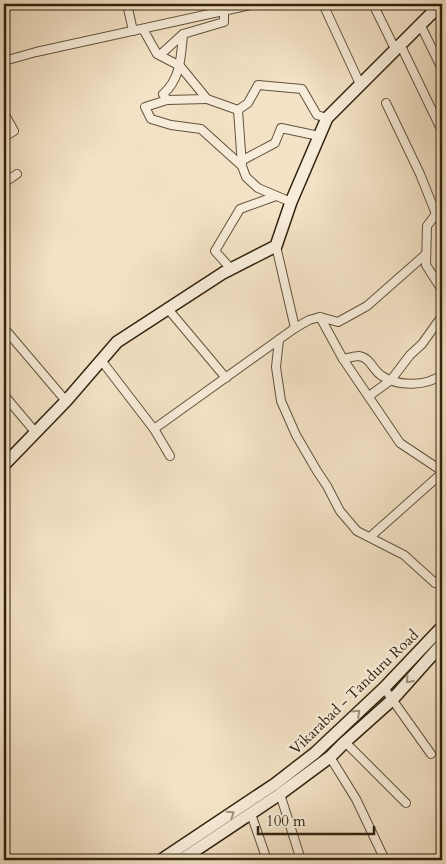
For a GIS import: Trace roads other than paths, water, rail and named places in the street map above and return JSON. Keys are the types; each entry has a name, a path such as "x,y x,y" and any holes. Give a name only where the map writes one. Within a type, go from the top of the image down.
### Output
{"main road":[{"path":"4,465 66,401 116,342 231,269 276,246 291,202 326,118 420,24 434,6"},
{"name":"Vikarabad - Tanduru Road","path":"181,860 315,753 384,688 442,627"},
{"name":"Vikarabad - Tanduru Road","path":"161,860 251,814 330,757 392,700 442,644"}],"street":[{"path":"127,4 133,31"},
{"path":"4,61 36,52 255,4"},
{"path":"323,4 360,84"},
{"path":"373,4 398,46 442,130"},
{"path":"160,55 183,34 224,22 224,11"},
{"path":"420,24 442,70"},
{"path":"143,29 157,54 180,66 207,99"},
{"path":"166,100 163,94 171,87 180,66 183,34"},
{"path":"238,110 248,103 258,85 302,89 317,115 326,118"},
{"path":"238,110 207,99 166,100 145,107 151,119 201,129 242,164"},
{"path":"386,103 439,212 426,226 426,265 442,290"},
{"path":"238,110 242,164 246,177 258,188 291,202"},
{"path":"4,113 14,131 4,137"},
{"path":"242,164 275,143 281,128 319,136"},
{"path":"4,183 17,174"},
{"path":"231,269 215,251 240,209 276,196"},
{"path":"276,246 295,328"},
{"path":"154,429 295,328 309,320 320,317 338,322 367,306 426,254"},
{"path":"168,309 226,378"},
{"path":"369,396 391,380 422,344 442,316"},
{"path":"320,317 343,359 400,443 442,472 370,537"},
{"path":"4,328 66,401"},
{"path":"278,340 276,367 281,401 296,436 340,511 357,531 404,555 435,583 442,577"},
{"path":"343,359 358,356 369,361 381,376 406,384 434,380 442,376"},
{"path":"101,360 154,429 170,456"},
{"path":"4,395 36,433"},
{"path":"384,688 431,754"},
{"path":"345,742 406,803"},
{"path":"330,757 356,799 385,860"},
{"path":"280,794 300,860"},
{"path":"251,814 266,860"}]}
